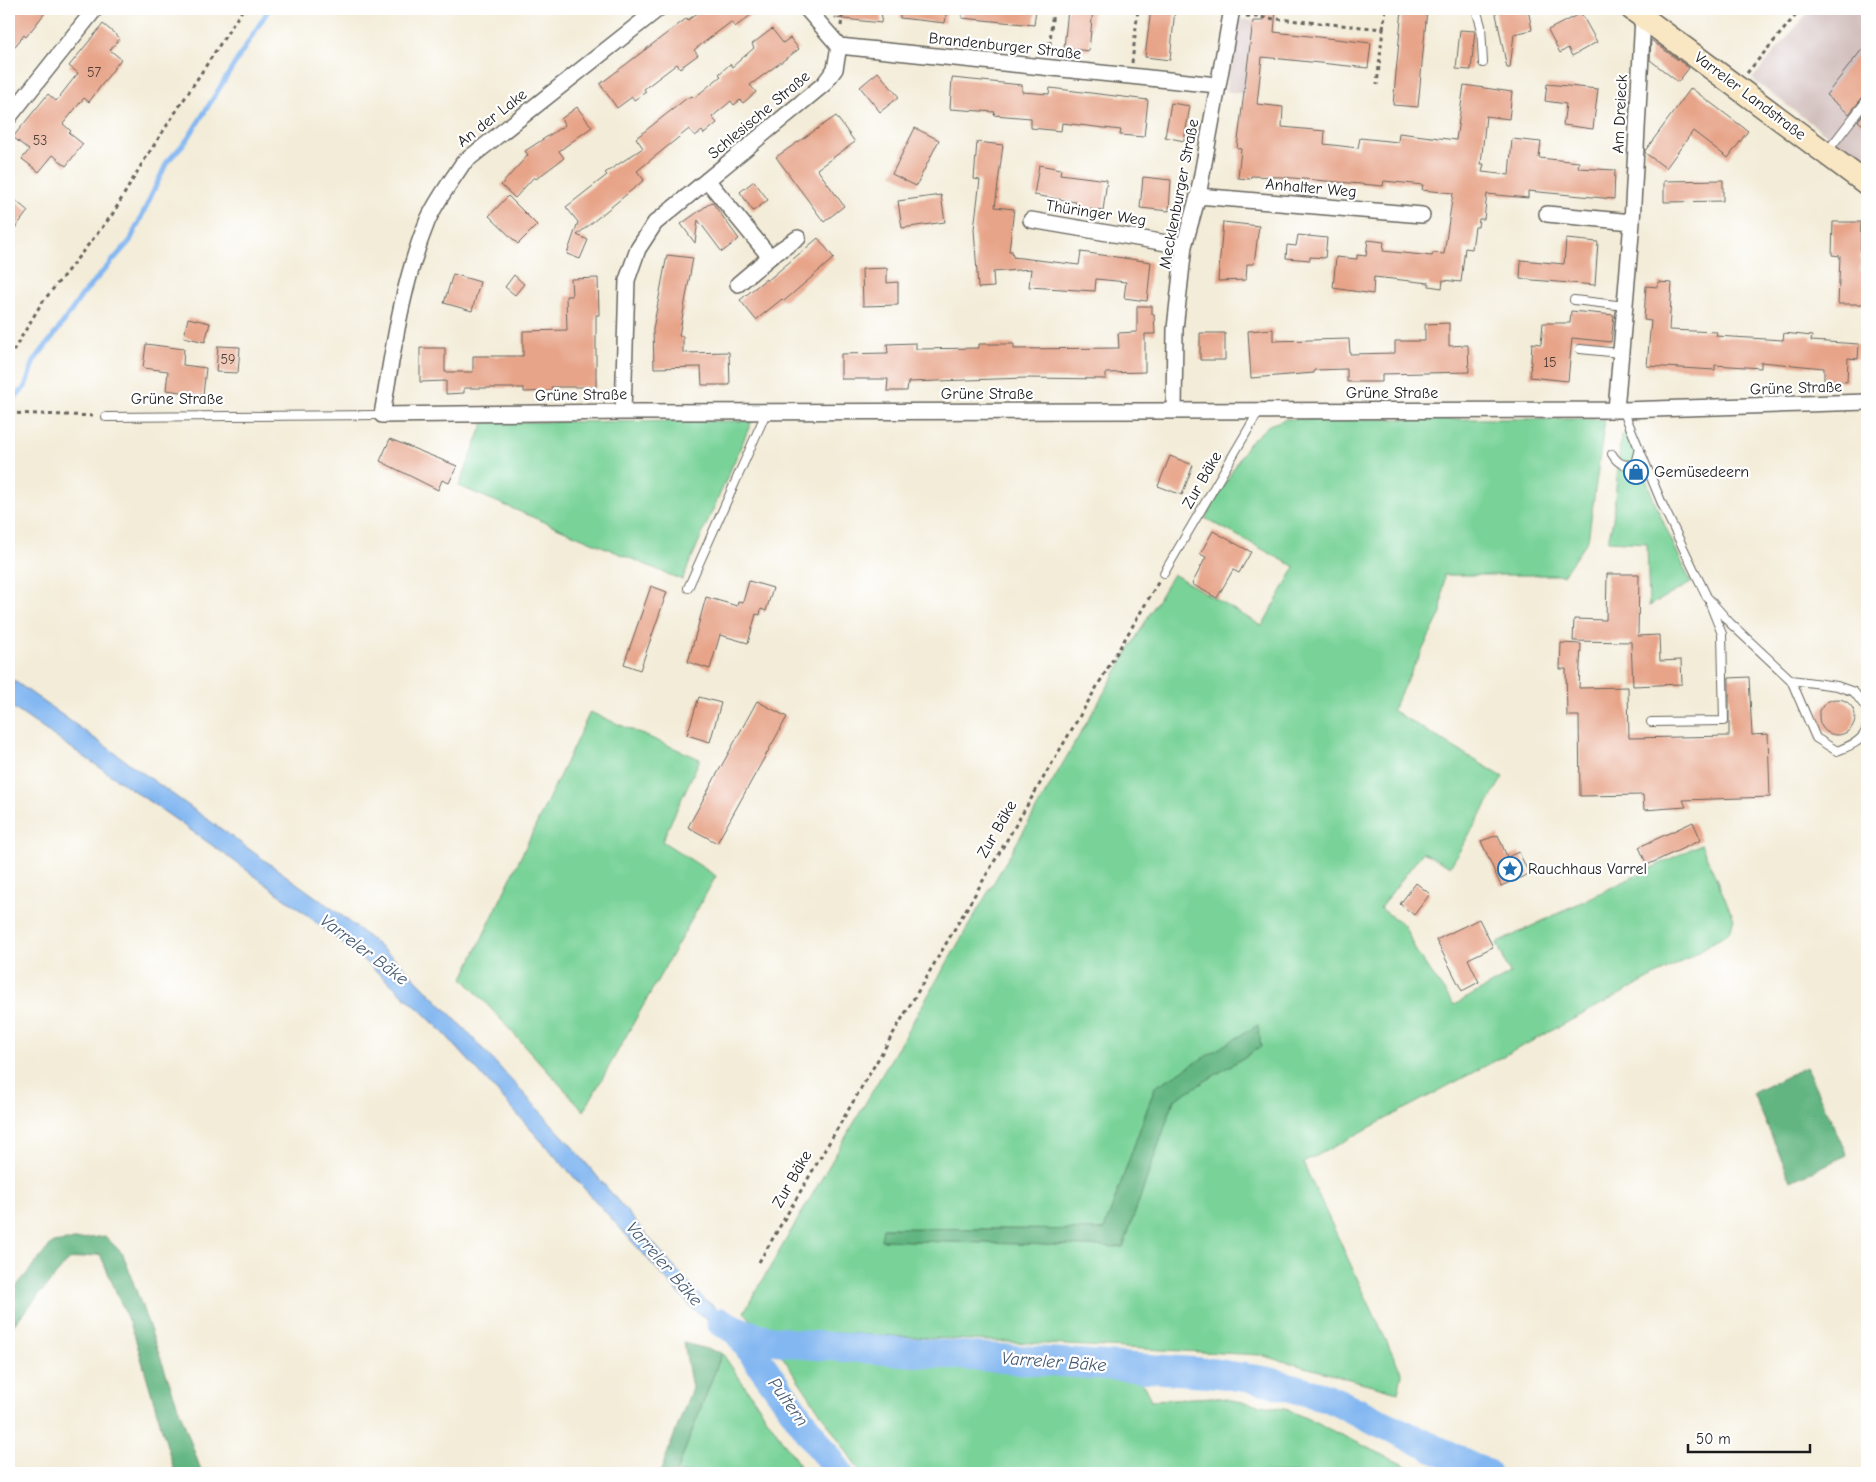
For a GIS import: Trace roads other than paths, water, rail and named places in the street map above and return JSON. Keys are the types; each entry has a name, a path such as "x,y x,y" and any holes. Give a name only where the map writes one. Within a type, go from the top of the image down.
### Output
{"main road":[{"name":"Varreler Landstraße","path":"1641,12 1867,184"}],"street":[{"path":"9,117 96,9"},
{"name":"An der Lake","path":"382,415 405,285 428,220 444,191 463,163 658,9"},
{"path":"807,9 839,46"},
{"name":"Mecklenburger Straße","path":"1174,410 1175,329 1184,246 1198,196 1231,12"},
{"name":"Am Dreieck","path":"1619,410 1620,353 1632,222 1641,12"},
{"name":"Brandenburger Straße","path":"839,46 1217,85"},
{"name":"Schlesische Straße","path":"622,412 627,280 638,249 655,223 824,84 835,69 839,46"},
{"name":"Schlesische Straße","path":"707,180 770,257"},
{"name":"Anhalter Weg","path":"1198,196 1422,215"},
{"path":"1547,214 1632,222"},
{"name":"Thüringer Weg","path":"1031,220 1184,246"},
{"path":"738,284 770,257 798,238"},
{"name":"Grüne Straße","path":"382,415 622,412 766,414 1174,410 1619,410 1867,402"}],"lane":[{"path":"1476,9 1481,26 1483,63"},
{"path":"1829,155 1833,144 1867,100"},
{"path":"1574,300 1625,306"},
{"path":"1580,349 1620,353"},
{"path":"1619,410 1638,446 1663,506 1707,597 1722,634 1724,721 1650,722"},
{"name":"Zur Bäke","path":"1164,573 1259,411"},
{"path":"688,588 766,414"},
{"name":"Grüne Straße","path":"106,417 382,415"},
{"path":"1612,454 1616,461 1624,466 1635,464 1639,454 1638,446"},
{"path":"1707,597 1730,623 1791,680 1816,738 1837,751 1856,744 1867,730 1867,726"},
{"path":"1791,680 1837,686 1854,692 1867,709"}],"water":[{"path":"9,677 341,915 401,964 459,1023 570,1144 671,1264 704,1299 756,1338 734,1339 694,1310 441,1030 392,985 340,941 232,859 9,705"}],"waterway":[{"path":"9,403 25,387 34,361 82,295 130,241 167,162 187,140 269,9"},
{"name":"Varreler Bäke","path":"721,1322 753,1336 809,1345 1214,1373 1267,1381 1326,1397 1486,1473"},
{"name":"Pultern","path":"737,1331 839,1473"}],"place":[{"name":"Gemüsedeern","path":"1636,472"},
{"name":"Rauchhaus Varrel","path":"1510,869"}]}
